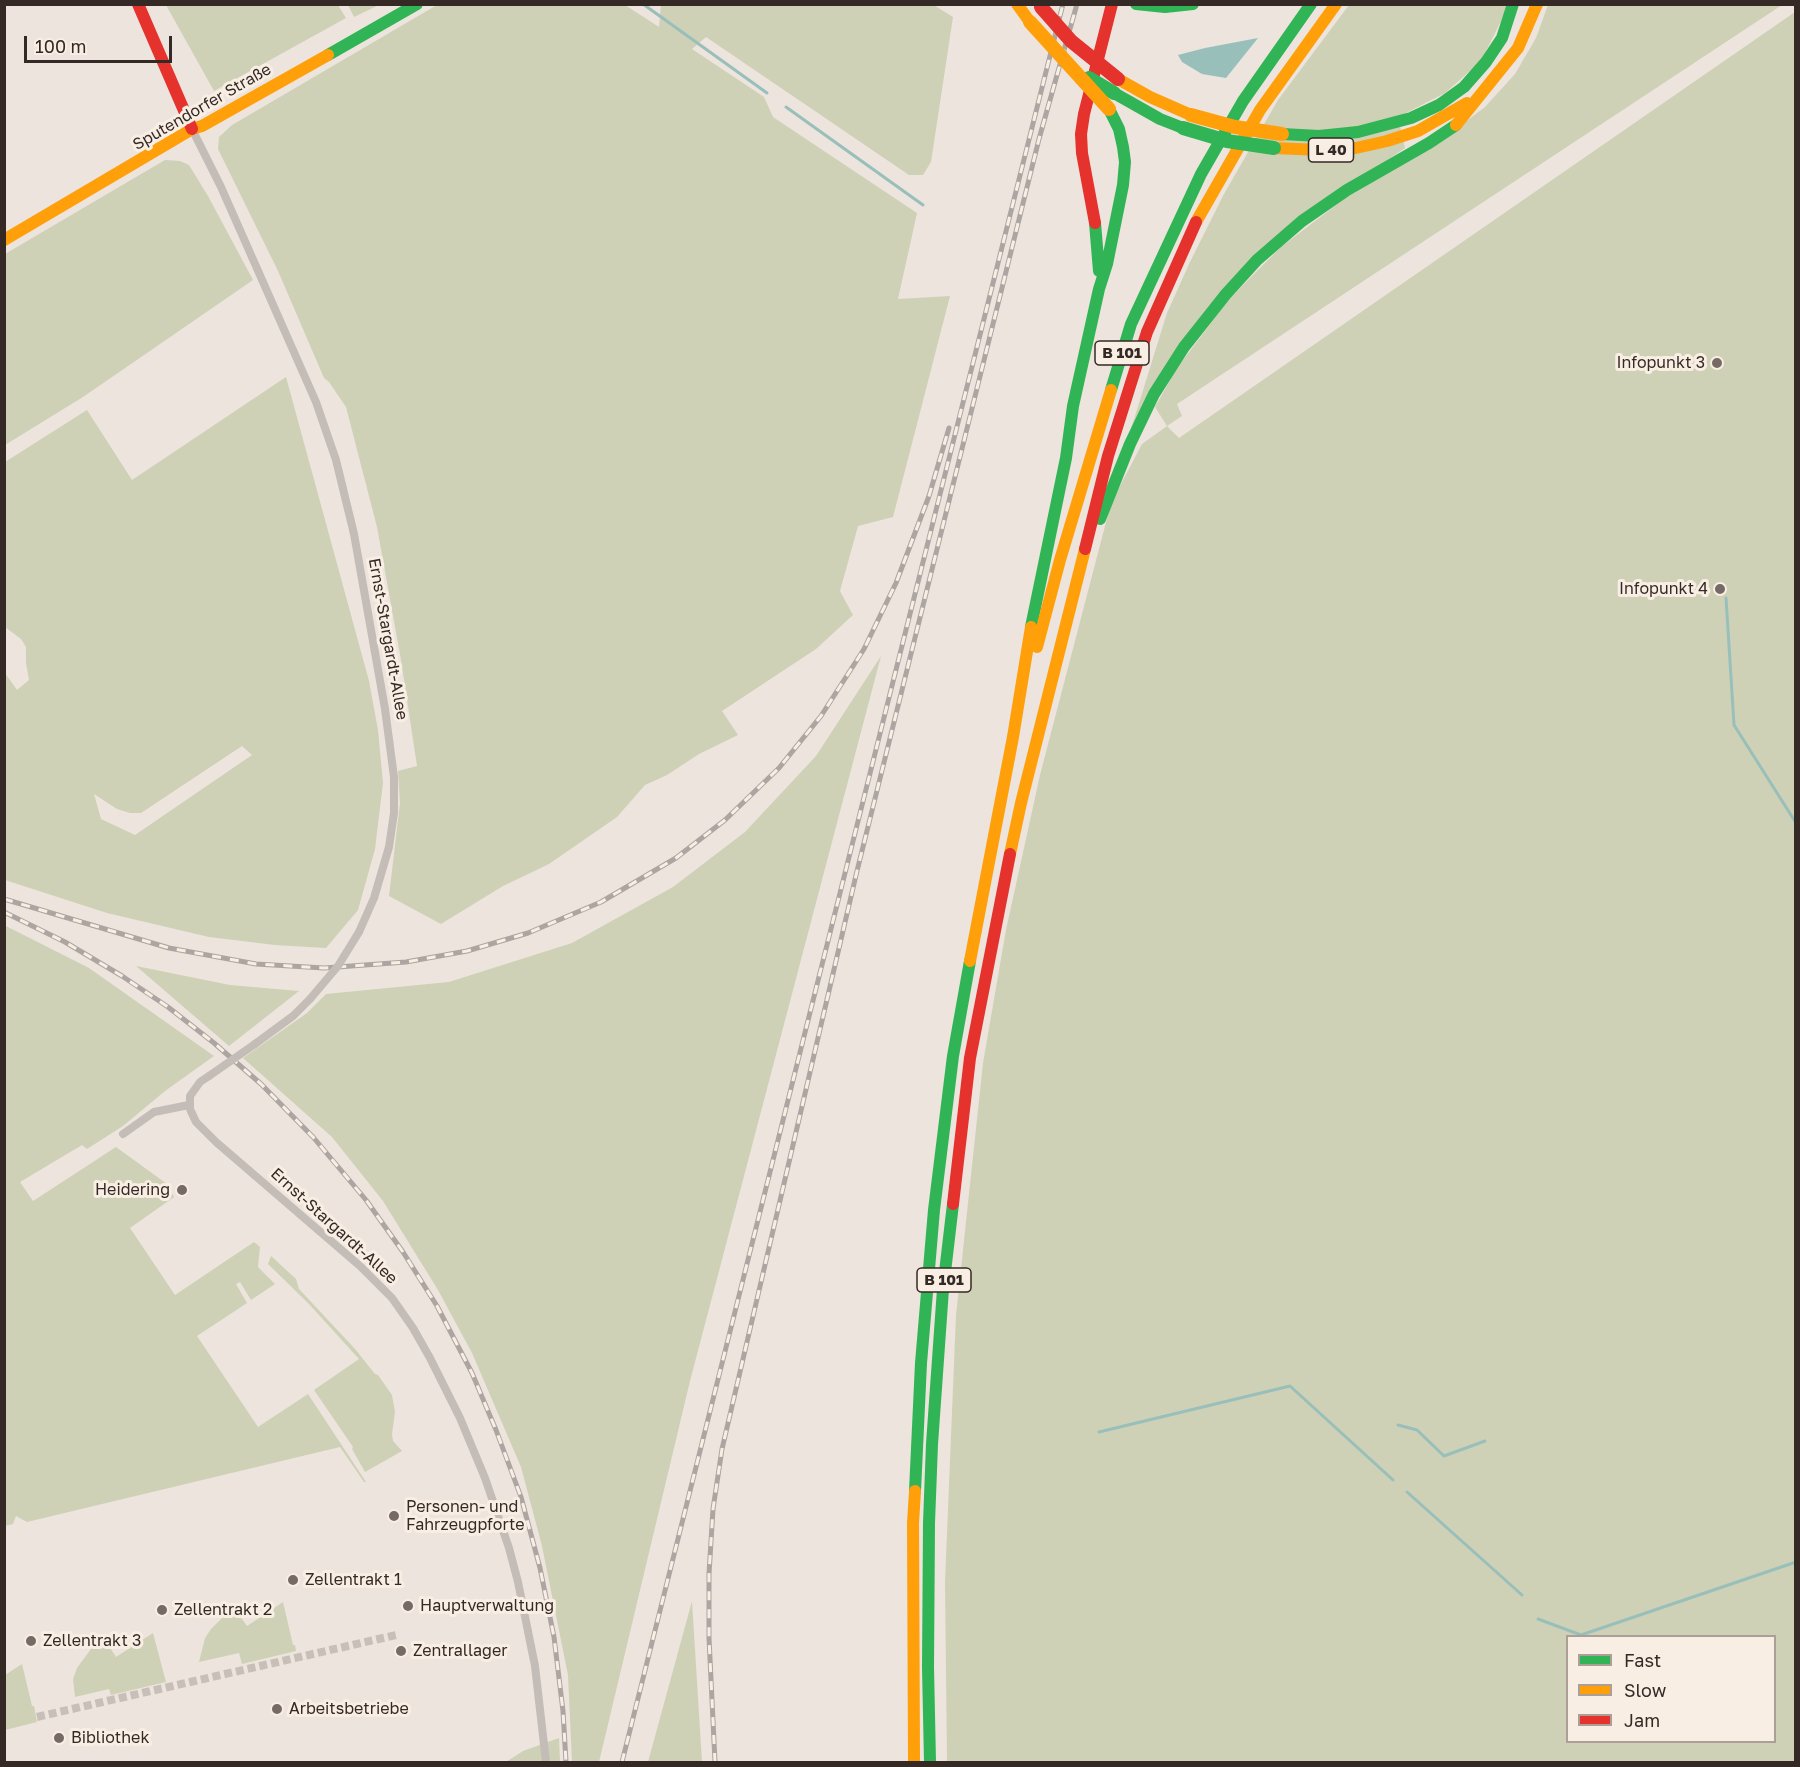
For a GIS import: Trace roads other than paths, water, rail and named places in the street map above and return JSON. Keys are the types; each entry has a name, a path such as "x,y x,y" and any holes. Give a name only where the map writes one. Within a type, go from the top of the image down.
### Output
{"main road":[{"path":"138,4 192,129"},
{"name":"Sputendorfer Straße","path":"4,240 192,129 202,126 417,4"},
{"name":"L 40","path":"1017,4 1030,22 1076,71 1150,114 1183,128 1227,141 1274,148 1320,150 1356,148 1388,141 1418,131 1449,115 1477,96 1502,71 1518,48 1535,7"},
{"path":"1098,289 1099,254 1082,153 1081,134 1112,4"},
{"path":"1136,4 1165,7 1193,4"},
{"name":"B 101","path":"914,1762 913,1523 928,1276 952,1056 1013,737 1060,560 1131,324 1201,174 1243,101 1311,4"},
{"name":"B 101","path":"930,1762 929,1547 933,1433 943,1289 970,1058 1021,803 1108,456 1147,332 1197,220 1260,110 1336,4"},
{"path":"1040,6 1071,41 1118,79 1150,97 1191,115 1235,128 1319,136 1358,132 1411,118 1439,105 1464,87 1486,62 1502,38 1513,4"},
{"path":"1013,737 1032,623 1066,458 1073,406 1098,289 1107,264 1125,171 1122,139 1109,109 1076,71"},
{"path":"1079,572 1130,444 1154,394 1184,347 1226,294 1257,260 1302,221 1347,190 1457,124 1477,96"}],"street":[{"name":"Ernst-Stargardt-Allee","path":"192,129 221,187 316,402 336,460 354,534 386,709 395,786 392,830 385,864 374,898 359,932 338,966 293,1016 193,1090 189,1105 196,1122 216,1142 376,1281 403,1313 430,1358 473,1448 509,1548 531,1642 546,1762"},
{"path":"123,1134 154,1112 189,1105"}],"water":[{"path":"1258,38 1226,78 1202,74 1182,62 1178,55 1205,48"}],"waterway":[{"path":"643,4 767,93"},
{"path":"786,107 923,205"},
{"path":"1726,598 1734,725 1796,823"},
{"path":"1099,1432 1290,1386 1393,1480"},
{"path":"1398,1425 1417,1430 1444,1456 1485,1441"},
{"path":"1407,1492 1522,1595"},
{"path":"1538,1619 1581,1635 1796,1562"}],"tunnel":[{"path":"37,1717 396,1635"}],"railway":[{"path":"622,1762 1063,4"},
{"path":"715,1762 709,1638 709,1574 713,1509 722,1449 857,871 1039,139 1077,4"},
{"path":"4,899 169,948 256,964 324,968 406,962 467,951 528,933 601,902 676,858 725,820 779,768 821,716 864,649 896,583 929,496 949,428"},
{"path":"4,912 65,942 122,976 168,1007 214,1043 261,1084 313,1137 366,1200 403,1252 437,1306 472,1373 521,1497 540,1568 554,1637 563,1711 566,1762"}],"place":[{"name":"Infopunkt 3","path":"1717,363"},
{"name":"Infopunkt 4","path":"1720,589"},
{"name":"Heidering","path":"182,1190"},
{"name":"Personen- und Fahrzeugpforte","path":"394,1516"},
{"name":"Zellentrakt 1","path":"293,1580"},
{"name":"Hauptverwaltung","path":"408,1606"},
{"name":"Zellentrakt 2","path":"162,1610"},
{"name":"Zellentrakt 3","path":"31,1641"},
{"name":"Zentrallager","path":"401,1651"},
{"name":"Arbeitsbetriebe","path":"277,1709"},
{"name":"Bibliothek","path":"59,1738"}]}
